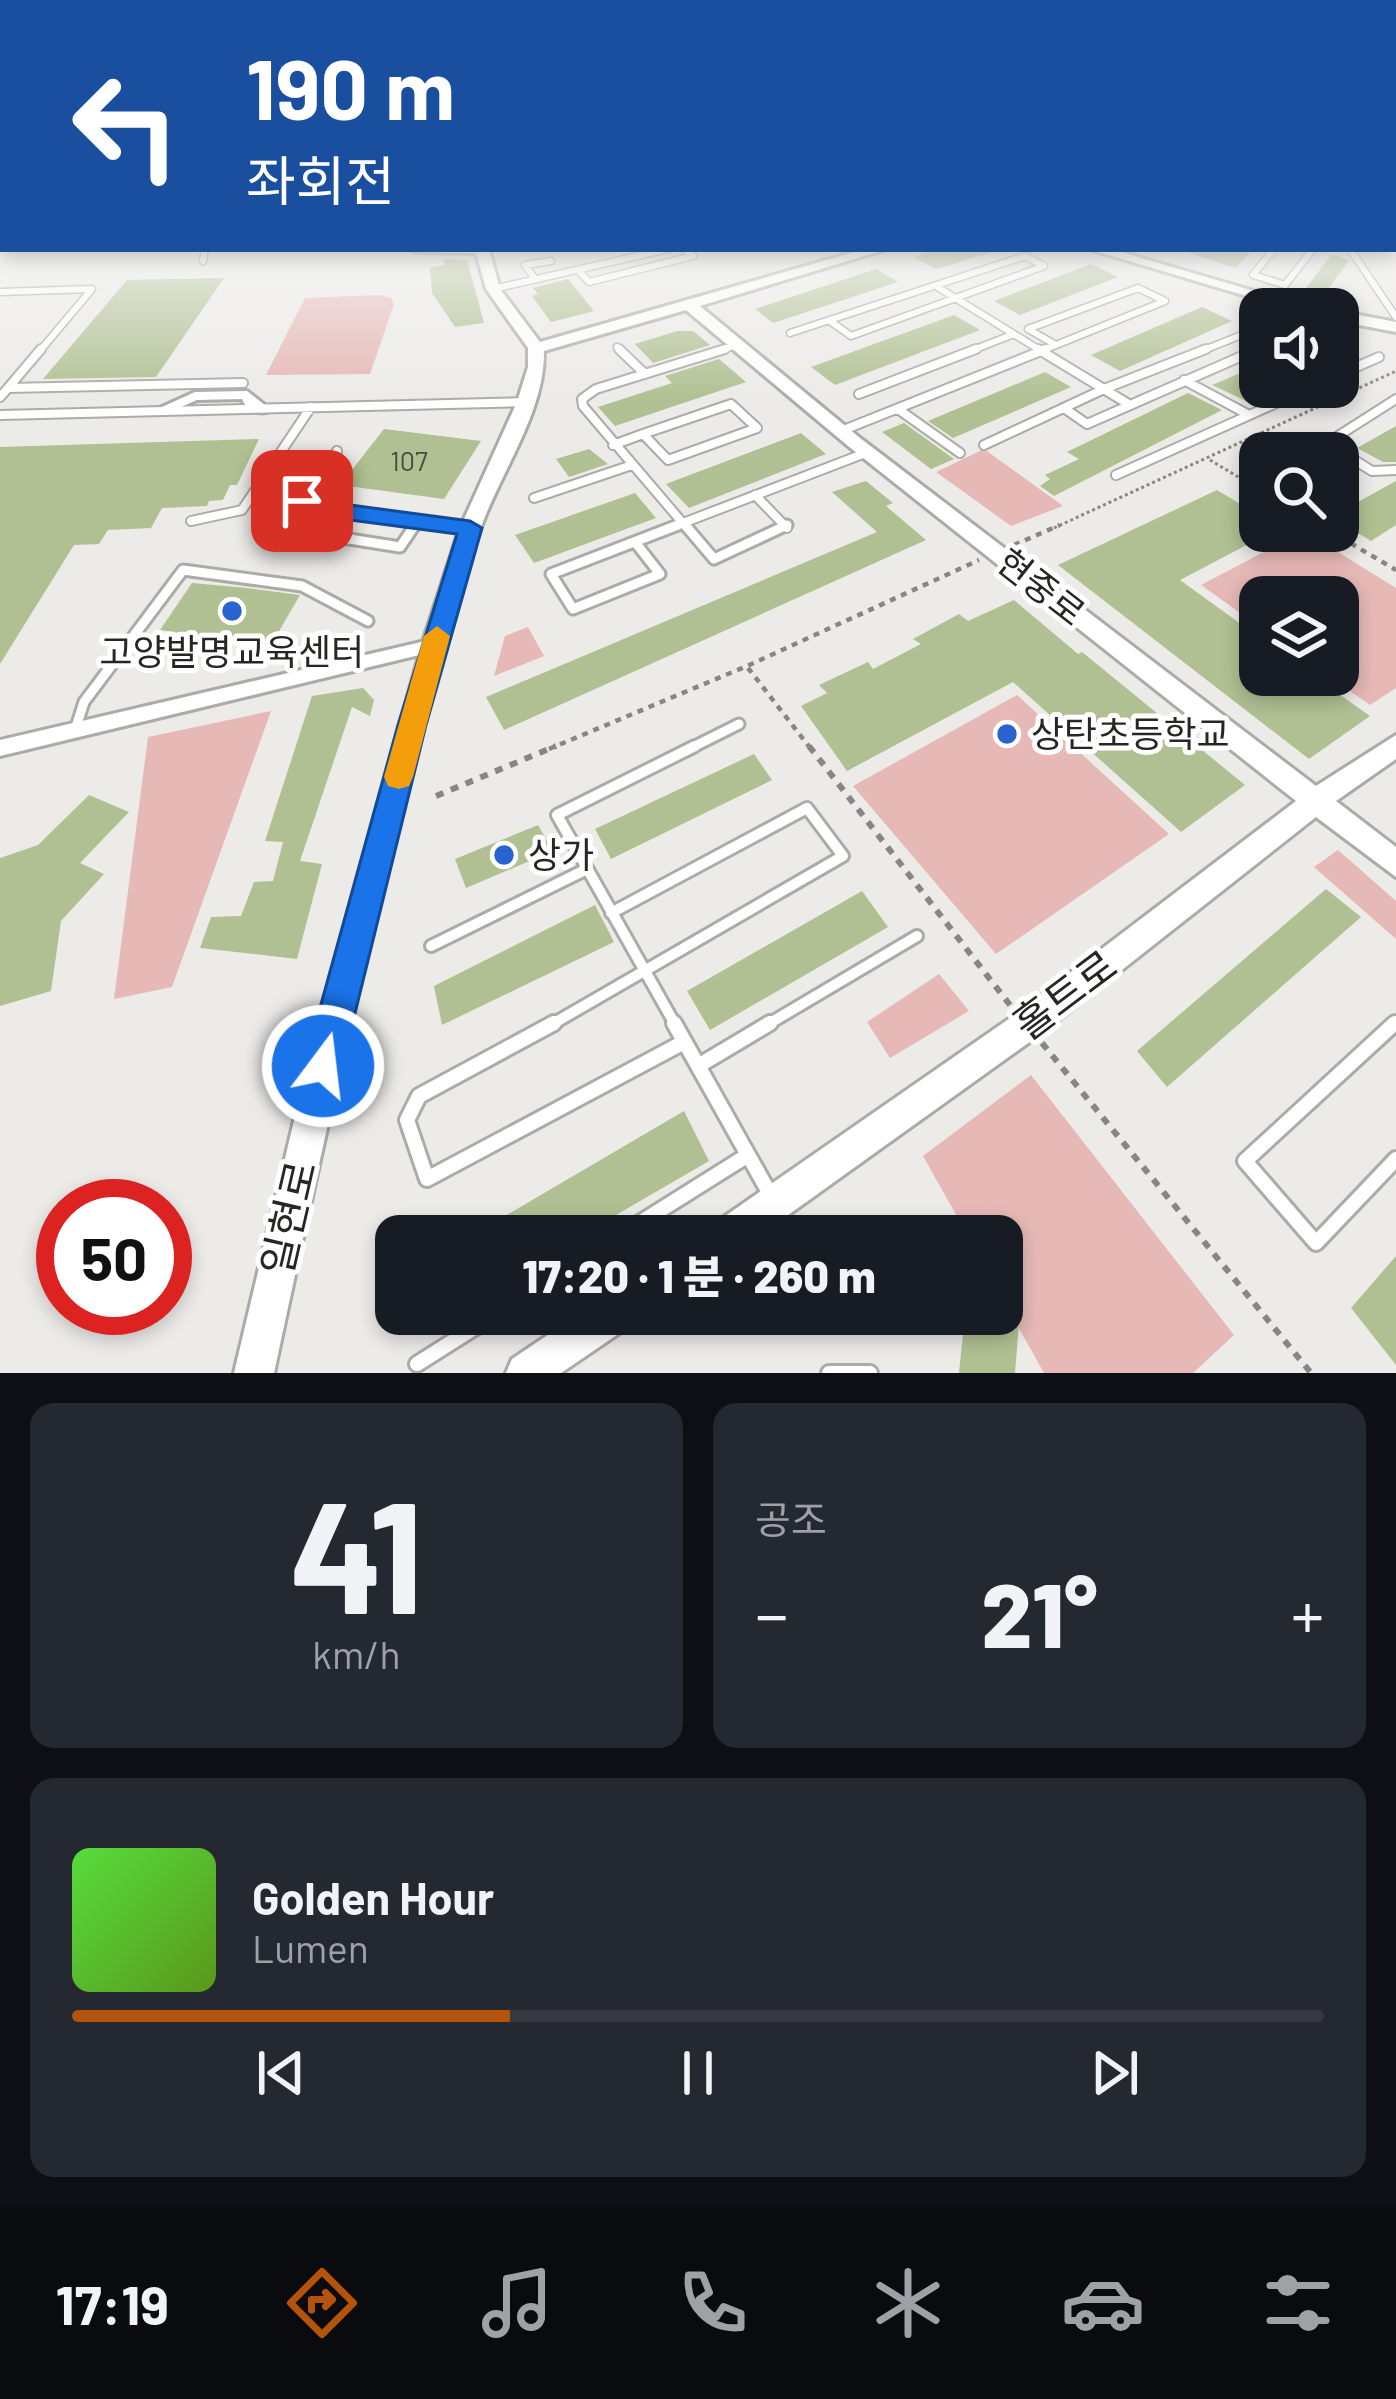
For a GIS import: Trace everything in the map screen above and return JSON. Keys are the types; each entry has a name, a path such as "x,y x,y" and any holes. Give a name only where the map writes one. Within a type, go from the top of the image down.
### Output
{"street":[{"path":"489,274 493,289 536,348 795,274"},
{"path":"1184,274 1239,290"},
{"name":"현중로","path":"690,305 841,431 1396,864"},
{"path":"1359,320 1396,327"},
{"name":"일현로","path":"254,1373 323,1066 434,645 470,528 526,402 536,348"},
{"path":"160,411 195,396 230,395 248,395 250,403 261,409"},
{"path":"0,748 434,645"},
{"name":"홀트로","path":"760,1215 1028,1025 1317,800 1396,745"},
{"path":"526,1373 582,1335"}],"lane":[{"path":"531,274 535,279"},
{"path":"493,289 557,274"},
{"path":"582,274 590,281 619,274"},
{"path":"790,333 976,274"},
{"path":"830,321 851,335 1023,274"},
{"path":"1254,274 1286,285 1294,274"},
{"path":"1366,274 1396,317"},
{"path":"939,288 1130,405"},
{"path":"841,431 898,409 1165,301 1138,288 1028,329 1056,345"},
{"path":"0,292 92,290 0,397"},
{"path":"859,394 1014,334"},
{"path":"984,445 1104,389 1239,336"},
{"path":"737,345 596,388 582,399 588,415 714,559 788,527 755,495"},
{"path":"617,347 644,374"},
{"path":"1064,408 1087,424 1239,355"},
{"path":"1359,365 1379,356"},
{"path":"1184,380 1249,415"},
{"path":"8,388 242,382"},
{"path":"1396,399 1327,442 1372,471 1396,470"},
{"path":"261,409 526,402"},
{"path":"614,445 644,434 731,404 757,428 668,460 644,434"},
{"path":"191,521 242,510 310,407"},
{"path":"1116,475 1265,408"},
{"path":"898,409 960,453"},
{"path":"0,415 160,411"},
{"path":"305,506 302,501 338,451"},
{"path":"635,542 660,574 573,609 551,574 868,452"},
{"path":"534,498 632,466"},
{"path":"305,506 470,528"},
{"path":"305,506 286,529 400,547 416,523"},
{"path":"75,730 84,702 183,570 302,586 368,621"},
{"path":"739,724 557,815 776,1204"},
{"path":"611,913 807,808 843,856 646,974 419,1096 407,1120 428,1179 684,1042"},
{"path":"431,946 587,869"},
{"path":"698,1066 917,935"},
{"path":"1396,1022 1245,1161 1316,1243 1396,1159"},
{"path":"652,1215 748,1155"},
{"path":"417,1364 463,1335"},
{"path":"829,1373 870,1373"}],"path":[{"path":"1014,545 1210,460 1396,370"},
{"path":"1210,460 1239,477"},
{"path":"1359,548 1396,570"},
{"path":"436,796 747,666 984,557"},
{"path":"747,666 1014,1010"},
{"path":"1040,1040 1312,1373"}],"shaded area":[{"path":"380,295 394,304 370,374 266,375 305,298"},
{"path":"984,449 1063,506 1011,526 936,472"},
{"path":"1264,552 1338,552 1396,588 1396,688 1370,705 1357,696 1359,576 1239,576 1239,612 1201,585"},
{"path":"528,627 544,656 494,676 505,636"},
{"path":"1017,695 1169,834 996,954 853,786"},
{"path":"271,711 172,987 114,999 148,737"},
{"path":"1338,850 1396,901 1396,939 1314,867"},
{"path":"939,974 969,1011 890,1058 867,1022"},
{"path":"1031,1075 1234,1335 1193,1373 1044,1373 1023,1335 1023,1215 956,1215 923,1156"}],"building":[{"path":"430,274 471,274 484,323 455,327 432,293"},
{"path":"861,274 885,274 898,282 773,323 755,309"},
{"path":"1065,274 1118,277 1020,315 994,301"},
{"path":"1317,274 1339,274 1329,288 1306,288"},
{"path":"224,278 156,377 43,379 127,280"},
{"path":"568,279 594,311 551,322 532,296 538,294 533,288"},
{"path":"1202,307 1232,321 1120,371 1091,355"},
{"path":"954,315 980,330 835,385 811,367"},
{"path":"693,331 710,345 653,363 635,344"},
{"path":"719,359 746,382 615,426 598,407 672,383 665,376"},
{"path":"1045,372 1071,387 953,438 928,421"},
{"path":"1239,374 1239,398 1212,385"},
{"path":"1188,393 1222,410 1054,496 1040,486 1050,479 1045,475 1079,459 1067,452"},
{"path":"904,423 954,459 931,469 882,432"},
{"path":"1396,426 1396,462 1383,462 1359,447"},
{"path":"384,429 481,441 444,499 340,485"},
{"path":"801,433 826,454 689,508 666,484"},
{"path":"259,439 237,485 230,485 223,500 209,501 207,506 162,508 151,528 108,530 99,544 74,545 0,664 0,447"},
{"path":"589,449 608,464 569,477 556,459"},
{"path":"866,481 893,503 886,506 926,540 504,730 486,697 877,532 832,492"},
{"path":"1396,481 1396,525 1371,541 1359,534 1359,501"},
{"path":"1217,490 1239,503 1239,549 1180,580 1239,623 1239,696 1342,696 1370,716 1309,759 1058,565"},
{"path":"635,493 656,518 534,563 515,535"},
{"name":"고양발명교육센터","path":"192,583 300,595 271,645 160,630"},
{"path":"1014,600 1245,785 1181,832 1013,682 847,771 801,706 827,693 819,685 868,662 873,669 921,644 913,639 959,614 968,621"},
{"path":"363,688 374,700 370,716 352,707 300,861 322,864 297,959 200,948 211,917 241,916 254,882 273,881 283,842 265,841 312,696"},
{"path":"754,754 772,780 611,859 595,829"},
{"path":"89,795 129,812 80,863 104,874 61,921 51,991 0,1006 0,858 38,845"},
{"name":"상가","path":"538,825 553,851 466,888 455,859"},
{"path":"1326,889 1361,917 1167,1087 1137,1051"},
{"path":"862,891 888,927 710,1030 687,991"},
{"path":"595,905 614,942 442,1025 434,986"},
{"path":"684,1111 709,1161 616,1215 507,1215"},
{"path":"1396,1256 1396,1365 1351,1308"},
{"path":"963,1335 1018,1335 1015,1373 959,1373"}],"slow traffic":[{"path":"399,777 437,636"}],"place":[{"name":"고양발명교육센터","path":"232,611"},
{"name":"상탄초등학교","path":"1007,734"},
{"name":"상가","path":"504,855"}],"route":[{"path":"302,501 305,506 470,528 412,725 323,1066"}]}
